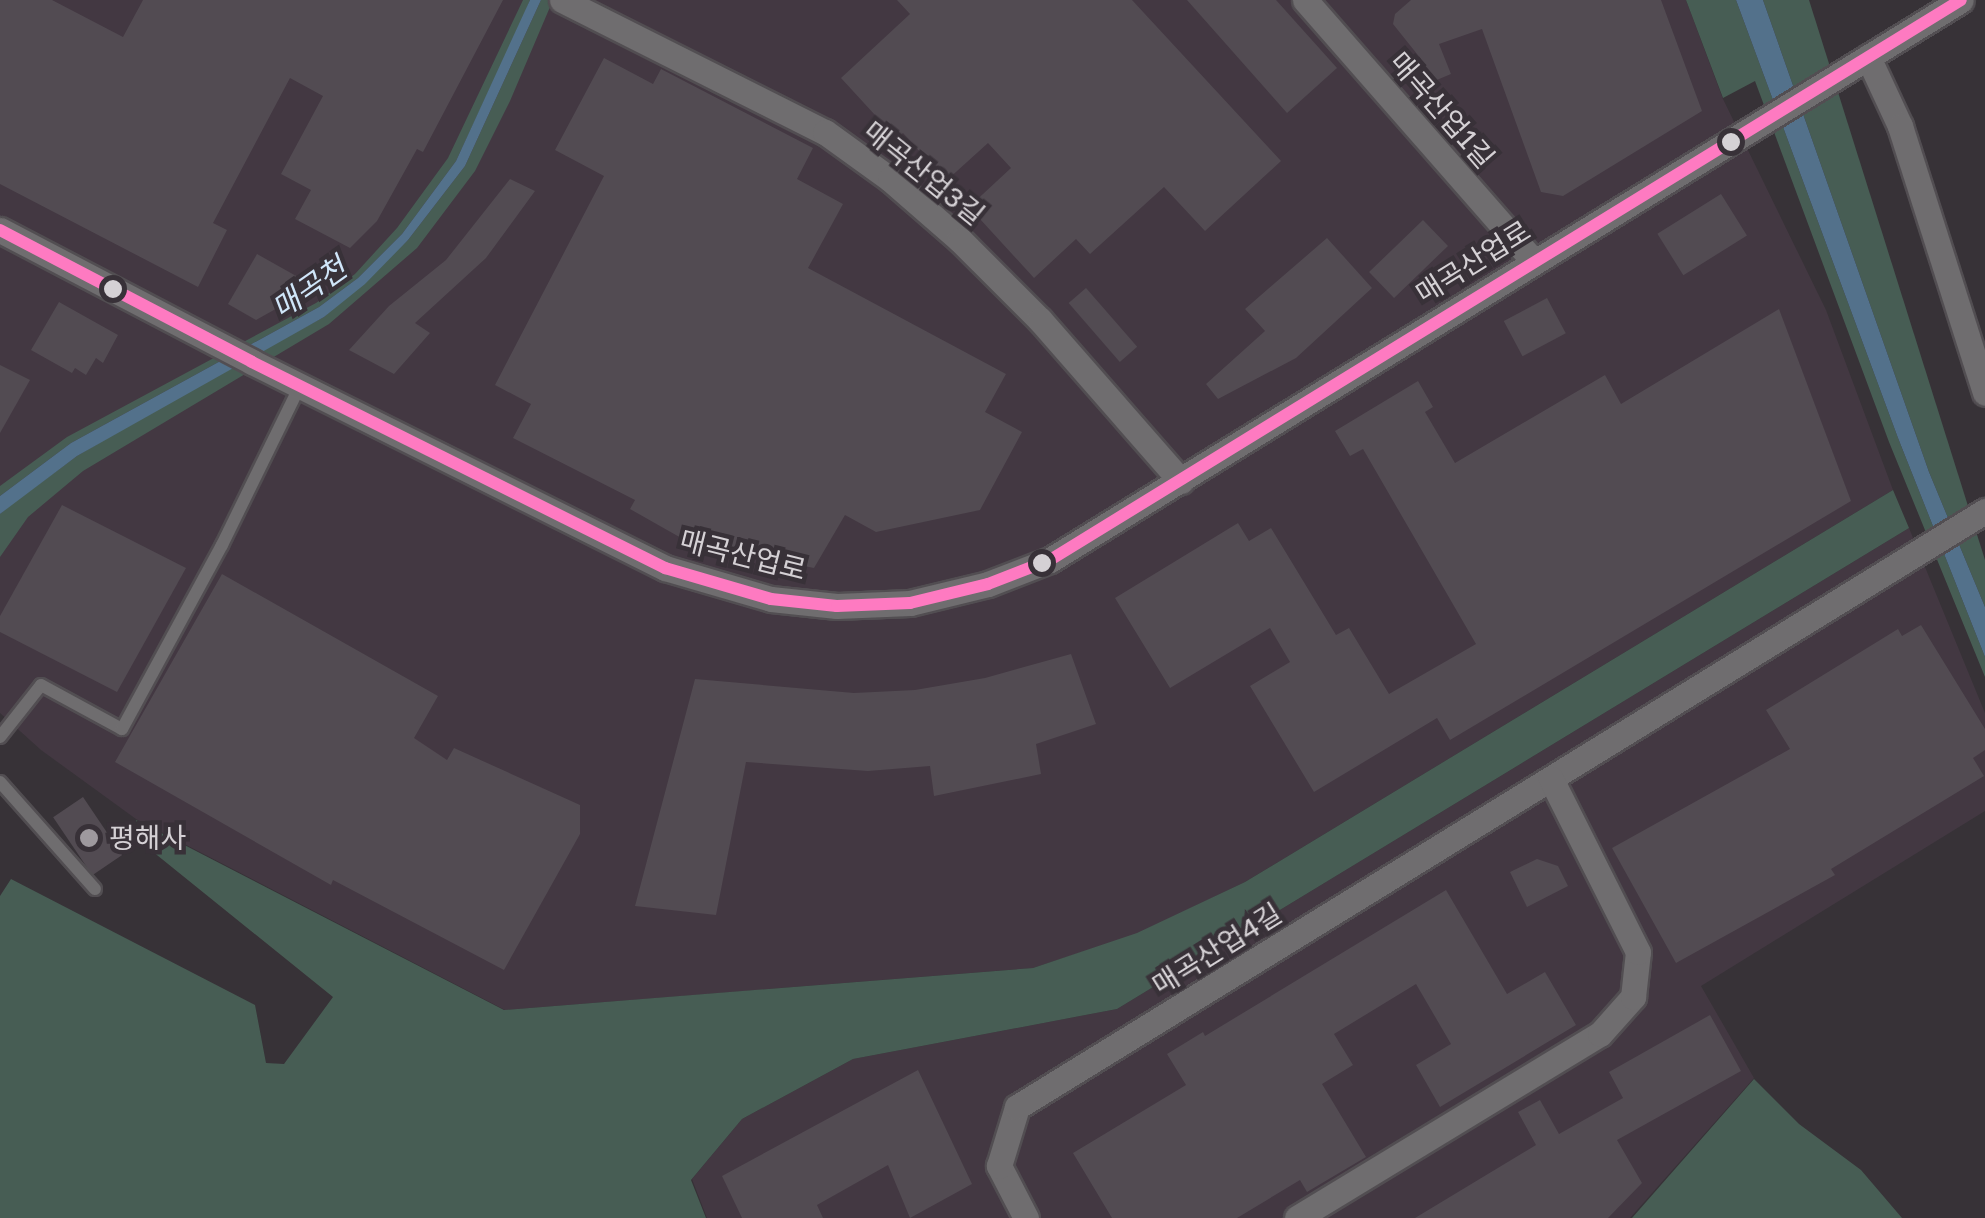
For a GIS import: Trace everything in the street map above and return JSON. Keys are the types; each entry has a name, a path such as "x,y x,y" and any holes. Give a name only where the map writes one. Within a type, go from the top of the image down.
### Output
{"street":[{"name":"매곡산업1길","path":"1305,0 1534,260"},
{"path":"1961,0 1868,57 1900,126 1985,393"},
{"name":"매곡산업3길","path":"568,3 825,132 890,179 1028,308 1181,481"},
{"name":"매곡산업로","path":"0,230 252,362 664,568 787,600 837,606 910,603 988,584 1050,560 1868,57"},
{"name":"매곡산업4길","path":"1026,1218 999,1166 1018,1107 1985,511"},
{"path":"1297,1218 1600,1034 1633,997 1638,952 1551,779"}],"lane":[{"path":"0,737 41,685 122,729 222,546 300,386"},
{"path":"0,782 95,889"}],"shaded area":[{"path":"0,0 1686,0 1723,99 1826,310 1893,490 1245,882 1137,934 1033,968 505,1010 136,819 41,750 0,713"},
{"path":"1909,528 1985,713 1985,811 1701,986 1754,1078 1630,1218 707,1218 692,1179 742,1119 853,1059 1117,1009"}],"green space":[{"path":"523,0 530,0 456,161 402,234 358,278 319,307 71,443 0,496 0,486 67,437 316,303 355,274 397,228 448,158"},
{"path":"541,0 553,0 475,171 417,248 329,324 83,471 28,517 0,557 0,514 13,503 77,456 324,317 408,240 465,166"},
{"path":"1686,0 1736,0 1898,438 1985,657 1985,677 1889,442 1755,81 1723,98"},
{"path":"1763,0 1809,0 1985,560 1985,607 1929,472"},
{"path":"1893,490 1909,528 1117,1009 853,1059 742,1119 691,1180 706,1218 0,1218 0,896 11,879 255,1005 266,1063 284,1064 333,997 147,847 136,820 504,1010 1033,968 1137,933 1245,882"},
{"path":"1754,1079 1799,1124 1861,1170 1902,1218 1632,1218"}],"water":[{"path":"530,0 541,0 465,166 408,240 365,284 324,317 77,456 0,514 0,496 71,443 319,307 358,278 402,234 456,161"},
{"path":"1736,0 1763,0 1929,472 1985,607 1985,657 1898,438"}],"building":[{"path":"0,0 52,0 123,37 143,0 503,0 423,152 417,149 377,221 350,248 295,219 311,190 281,174 323,96 290,78 213,223 227,230 198,287 0,184"},
{"path":"897,0 1132,0 1281,161 1205,231 1164,187 1090,254 1076,239 1034,278 969,207 1011,168 988,143 946,181 903,133 897,139 841,78 910,14"},
{"path":"1187,0 1276,0 1337,68 1287,113"},
{"path":"1411,0 1661,0 1702,111 1563,196 1541,192 1482,29 1439,44 1451,74 1420,87 1401,66 1421,59 1393,24 1395,14"},
{"path":"604,58 653,84 661,69 813,148 797,179 843,204 808,268 1006,374 985,412 1022,432 980,510 876,532 845,515 814,568 690,543 630,509 635,500 513,438 531,404 495,385 604,176 555,150"},
{"path":"510,179 535,191 486,258 415,323 430,333 394,374 349,350 389,306 446,260"},
{"path":"1721,194 1747,236 1683,275 1657,234"},
{"path":"1423,220 1448,246 1394,298 1369,272"},
{"path":"1327,238 1372,288 1296,358 1218,399 1206,384 1265,331 1245,309"},
{"path":"257,254 298,277 281,306 256,320 228,304"},
{"path":"1086,288 1137,347 1120,362 1069,303"},
{"path":"1547,298 1566,333 1523,356 1504,321"},
{"path":"59,302 118,335 103,363 96,358 86,375 75,368 72,373 31,350"},
{"path":"1779,309 1851,501 1450,740 1437,718 1314,792 1250,686 1290,662 1270,628 1170,688 1115,598 1238,523 1249,541 1271,528 1336,635 1349,628 1389,694 1476,644 1363,449 1350,456 1335,431 1418,381 1433,407 1425,412 1455,463 1605,375 1621,404"},
{"path":"0,365 30,380 0,433"},
{"path":"62,505 186,568 117,692 0,632 0,616"},
{"path":"222,574 438,696 414,738 447,760 454,748 580,805 580,834 504,970 333,880 331,885 115,762"},
{"path":"1921,625 1985,729 1985,750 1973,758 1984,776 1831,869 1835,875 1676,963 1612,848 1790,749 1766,710 1898,629 1902,636"},
{"path":"1071,654 1096,724 1036,744 1041,774 934,796 930,766 868,771 746,762 716,915 635,906 695,679 854,693 915,690 985,678"},
{"name":"평해사","path":"83,797 122,855 92,875 53,817"},
{"path":"1537,859 1558,866 1568,886 1527,907 1510,872"},
{"path":"1446,890 1507,994 1545,972 1576,1025 1440,1107 1416,1065 1451,1044 1416,984 1334,1034 1353,1065 1322,1084 1366,1157 1307,1192 1300,1180 1237,1218 1112,1218 1073,1153 1186,1085 1167,1054 1203,1032 1205,1036"},
{"path":"1710,1015 1741,1071 1617,1140 1642,1183 1608,1218 1415,1218 1536,1145 1518,1112 1540,1100 1559,1134 1623,1098 1609,1072"},
{"path":"918,1070 972,1184 910,1218 888,1165 817,1205 823,1218 742,1218 722,1176"}],"transit line":[{"path":"0,230 252,362 665,568 771,599 837,606 910,603 988,584 1050,560 1961,0"}],"place":[{"name":"평해사","path":"89,838"}],"water label":[{"name":"매곡천","path":"309,288"}]}
